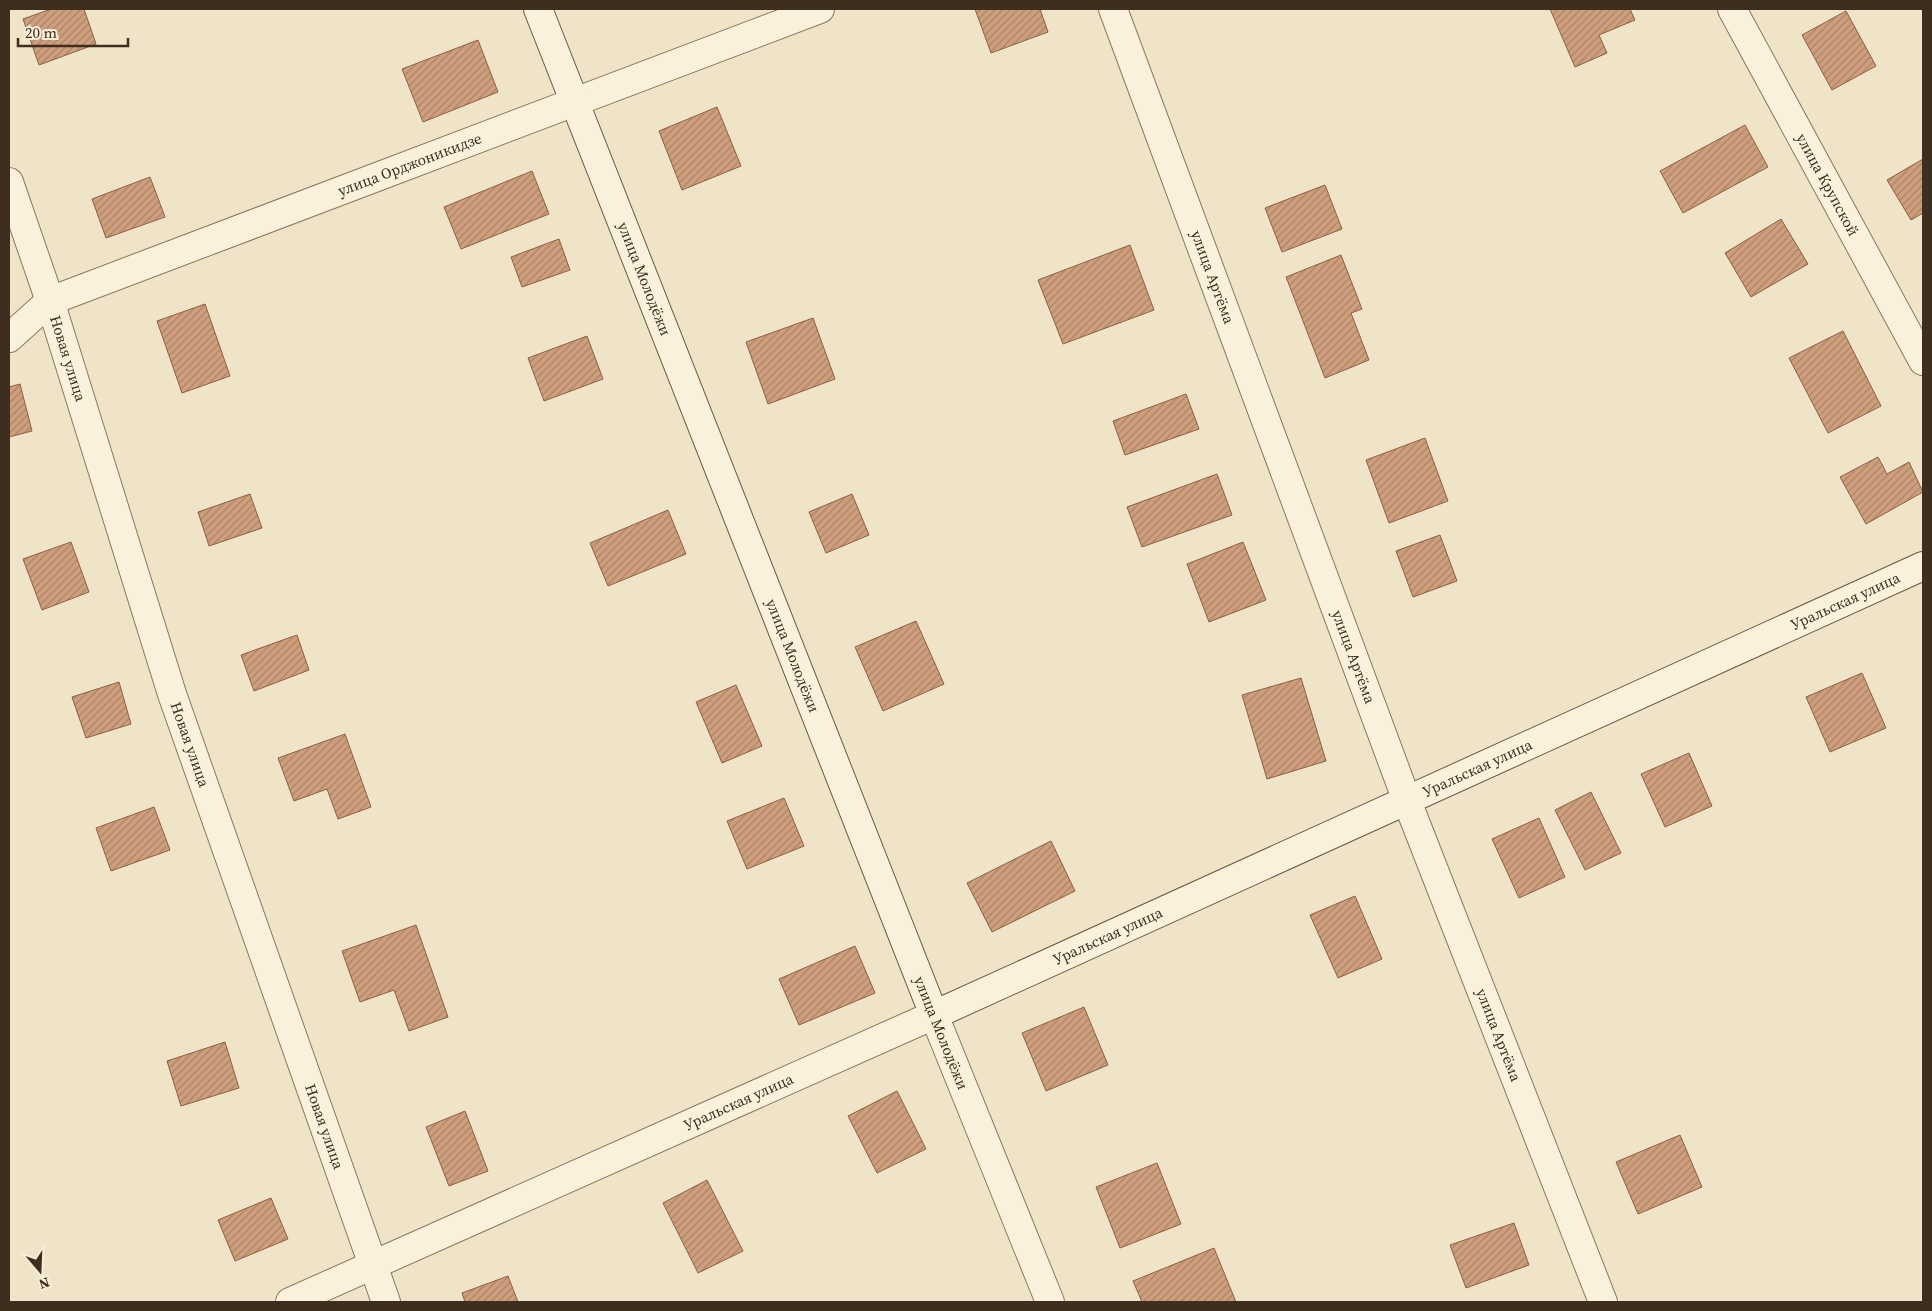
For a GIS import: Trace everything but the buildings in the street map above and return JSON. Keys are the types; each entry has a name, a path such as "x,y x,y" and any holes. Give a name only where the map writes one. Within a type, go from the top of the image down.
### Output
{"street":[{"name":"улица Молодёжи","path":"538,9 934,1015 1050,1302"},
{"name":"улица Орджоникидзе","path":"9,338 50,301 820,9"},
{"name":"улица Артёма","path":"1113,9 1407,800 1603,1302"},
{"name":"улица Крупской","path":"1732,9 1923,361"},
{"name":"Новая улица","path":"9,182 50,301 172,694 386,1302"},
{"name":"Уральская улица","path":"290,1302 934,1015 1923,566"}]}
